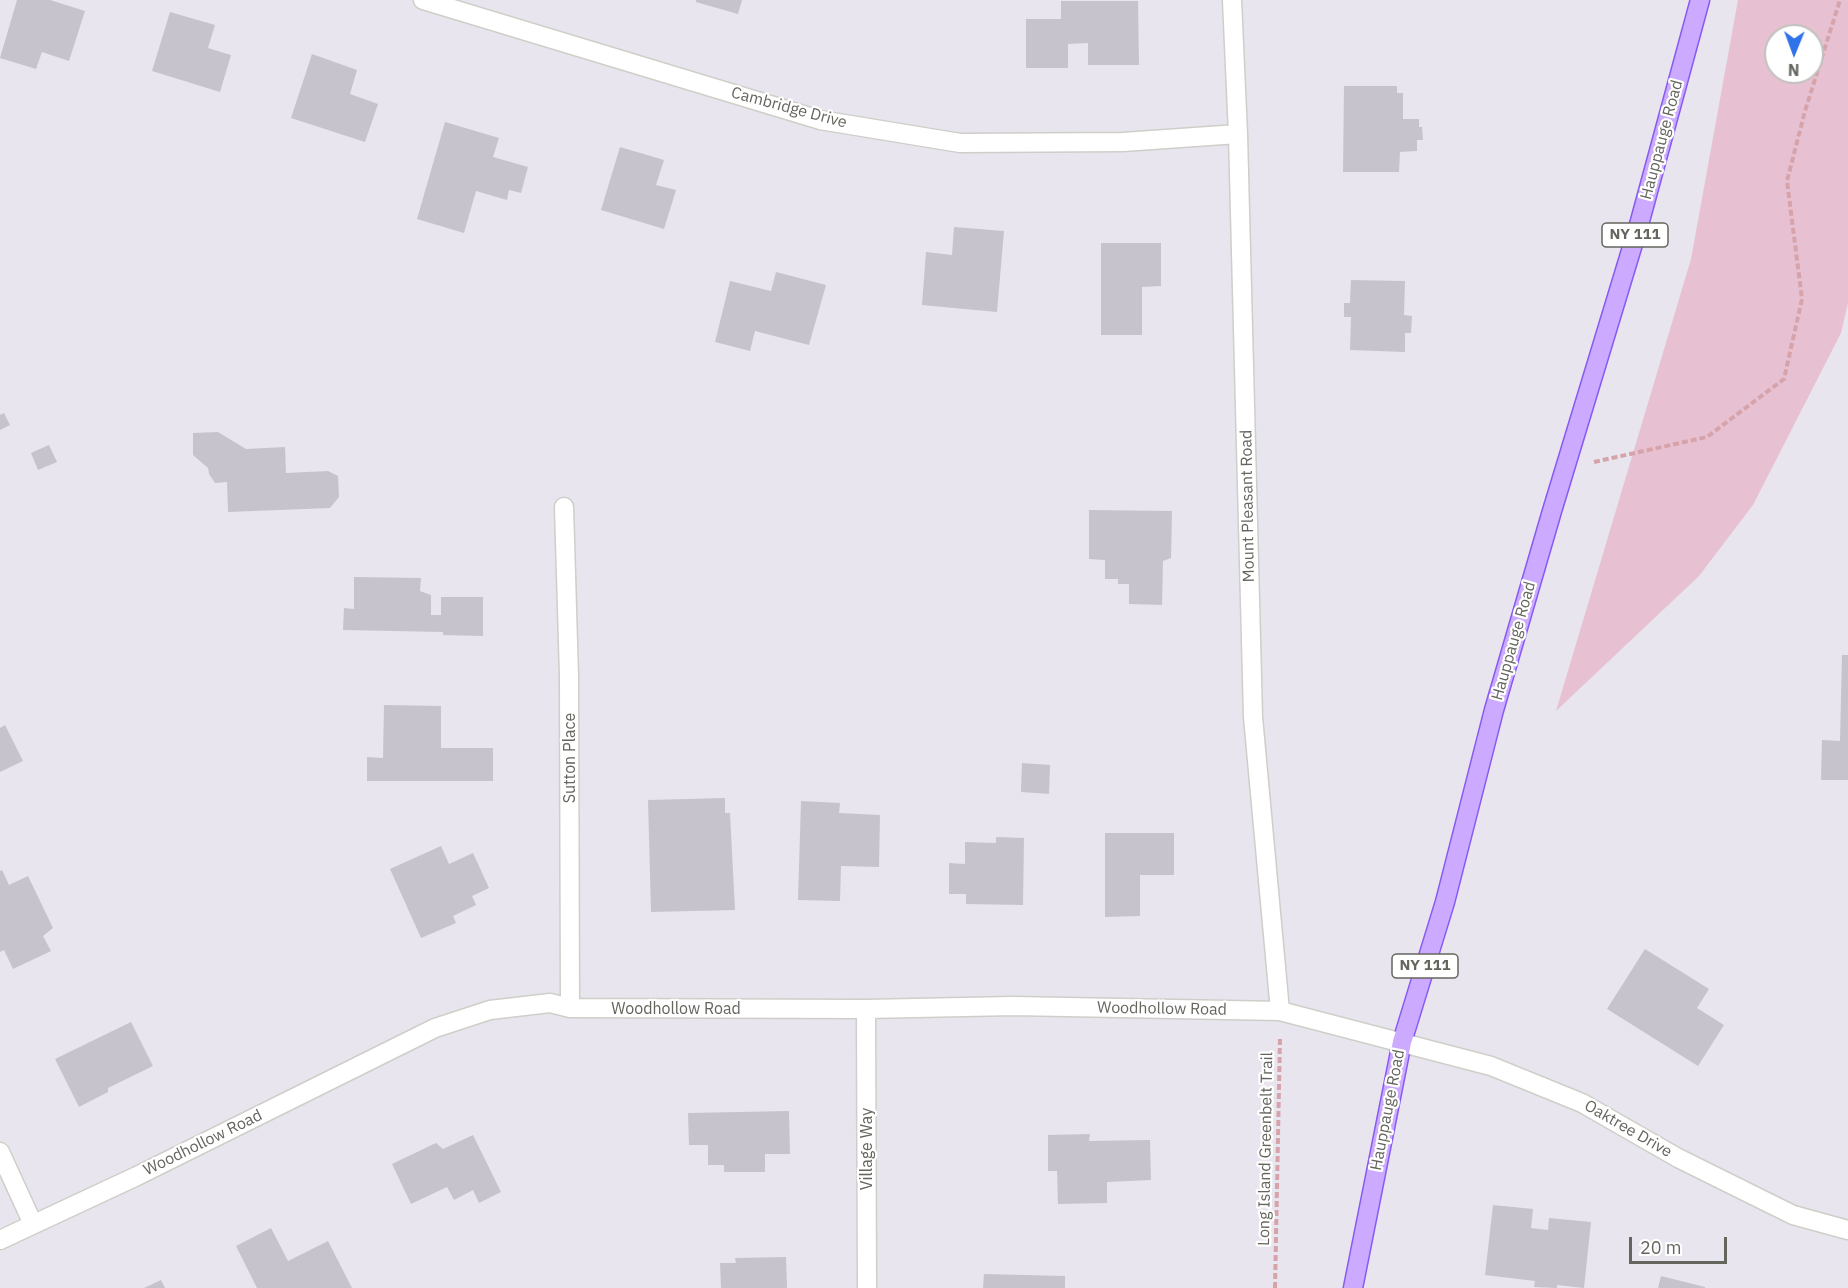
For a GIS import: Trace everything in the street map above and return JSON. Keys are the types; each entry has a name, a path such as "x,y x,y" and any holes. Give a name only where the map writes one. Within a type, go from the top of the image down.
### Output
{"main road":[{"name":"Hauppauge Road","path":"1353,1288 1402,1042 1445,902 1494,710 1564,469 1640,221 1700,0"}],"street":[{"name":"Cambridge Drive","path":"423,0 463,5 819,120 960,143 1122,142 1238,134"},
{"name":"Mount Pleasant Road","path":"1232,0 1238,134 1253,717 1280,1011"},
{"name":"Sutton Place","path":"564,507 569,676 570,1008"},
{"name":"Woodhollow Road","path":"0,1240 137,1176 435,1028 490,1010 550,1003 570,1008 866,1010 1013,1006 1280,1011 1402,1042"},
{"name":"Village Way","path":"866,1010 867,1288"},
{"name":"Oaktree Drive","path":"1402,1042 1491,1066 1582,1102 1678,1158 1793,1215 1848,1230"},
{"path":"0,1152 33,1224"}],"path":[{"path":"1564,469 1707,437 1784,379 1802,299 1787,181 1805,111 1840,0"},
{"name":"Long Island Greenbelt Trail","path":"1275,1288 1280,1011"}],"shaded area":[{"path":"1738,0 1848,0 1848,303 1841,333 1753,505 1699,576 1556,711 1691,259"}],"building":[{"path":"17,0 50,0 85,11 69,61 42,52 36,69 0,58"},
{"path":"696,0 742,0 738,14 696,2"},
{"path":"1061,1 1138,1 1139,65 1088,65 1088,43 1068,44 1068,68 1026,68 1026,19 1061,19"},
{"path":"170,12 215,25 208,48 231,55 220,92 152,71"},
{"path":"312,54 357,70 350,94 378,104 365,142 291,118"},
{"path":"1344,86 1397,86 1397,93 1403,93 1403,119 1419,119 1423,140 1417,140 1417,151 1400,152 1399,172 1343,172"},
{"path":"445,122 499,138 493,157 528,167 521,193 509,190 507,200 476,191 464,233 417,219"},
{"path":"620,147 664,160 656,185 676,190 664,229 601,210"},
{"path":"954,227 1004,231 997,312 922,305 926,252 952,255"},
{"path":"1101,243 1161,243 1161,286 1142,287 1142,335 1101,335"},
{"path":"776,272 826,285 809,345 755,331 750,351 715,342 730,281 771,291"},
{"path":"1351,280 1405,281 1404,315 1412,316 1411,333 1405,333 1405,352 1350,350 1351,317 1344,317 1344,303 1350,303"},
{"path":"4,413 10,425 0,430 0,415"},
{"path":"218,432 246,449 285,447 286,473 328,471 338,476 339,497 330,508 228,512 227,482 215,483 208,468 193,455 193,433"},
{"path":"49,445 57,462 38,470 31,453"},
{"path":"1089,510 1172,511 1171,558 1163,561 1162,605 1129,604 1129,584 1118,584 1118,579 1105,579 1105,560 1089,559"},
{"path":"354,577 421,578 420,591 431,595 431,615 441,615 441,597 483,597 483,636 443,635 443,632 343,630 344,608 354,609"},
{"path":"1842,655 1848,655 1848,780 1821,780 1822,740 1840,741"},
{"path":"384,705 441,706 441,748 493,748 493,781 367,781 367,757 383,758"},
{"path":"5,725 23,761 0,772 0,728"},
{"path":"1022,763 1050,765 1049,794 1021,792"},
{"path":"725,798 725,813 730,813 735,910 651,912 648,800"},
{"path":"801,801 840,803 839,813 880,815 879,867 841,866 840,901 798,900"},
{"path":"1105,833 1174,833 1174,875 1140,875 1140,916 1105,917"},
{"path":"996,837 1024,838 1023,905 966,904 966,894 949,894 949,863 965,864 965,842 996,843"},
{"path":"441,846 449,864 473,853 489,888 472,896 476,905 453,916 456,923 421,938 390,869"},
{"path":"2,870 9,885 28,876 53,928 43,936 51,951 13,969 4,950 0,952 0,871"},
{"path":"1645,949 1709,989 1697,1008 1724,1025 1698,1066 1607,1009"},
{"path":"131,1022 153,1066 108,1088 108,1092 79,1107 55,1059"},
{"path":"789,1111 790,1154 765,1154 765,1172 724,1172 724,1165 708,1165 708,1145 689,1145 688,1113"},
{"path":"1090,1134 1089,1141 1150,1140 1151,1180 1107,1182 1107,1203 1058,1204 1057,1171 1048,1171 1048,1135"},
{"path":"473,1135 501,1192 479,1203 473,1190 454,1200 447,1187 411,1204 392,1164 436,1143 443,1149"},
{"path":"1493,1205 1533,1209 1531,1228 1548,1230 1549,1218 1591,1222 1584,1288 1557,1285 1557,1288 1534,1287 1535,1281 1485,1275"},
{"path":"271,1228 288,1261 328,1241 352,1288 257,1288 236,1246"},
{"path":"786,1257 787,1288 721,1288 720,1263 736,1263 735,1258"},
{"path":"984,1274 1065,1276 1065,1288 983,1288"},
{"path":"1661,1276 1705,1287 1705,1288 1658,1288"},
{"path":"161,1280 165,1288 144,1288"}]}
